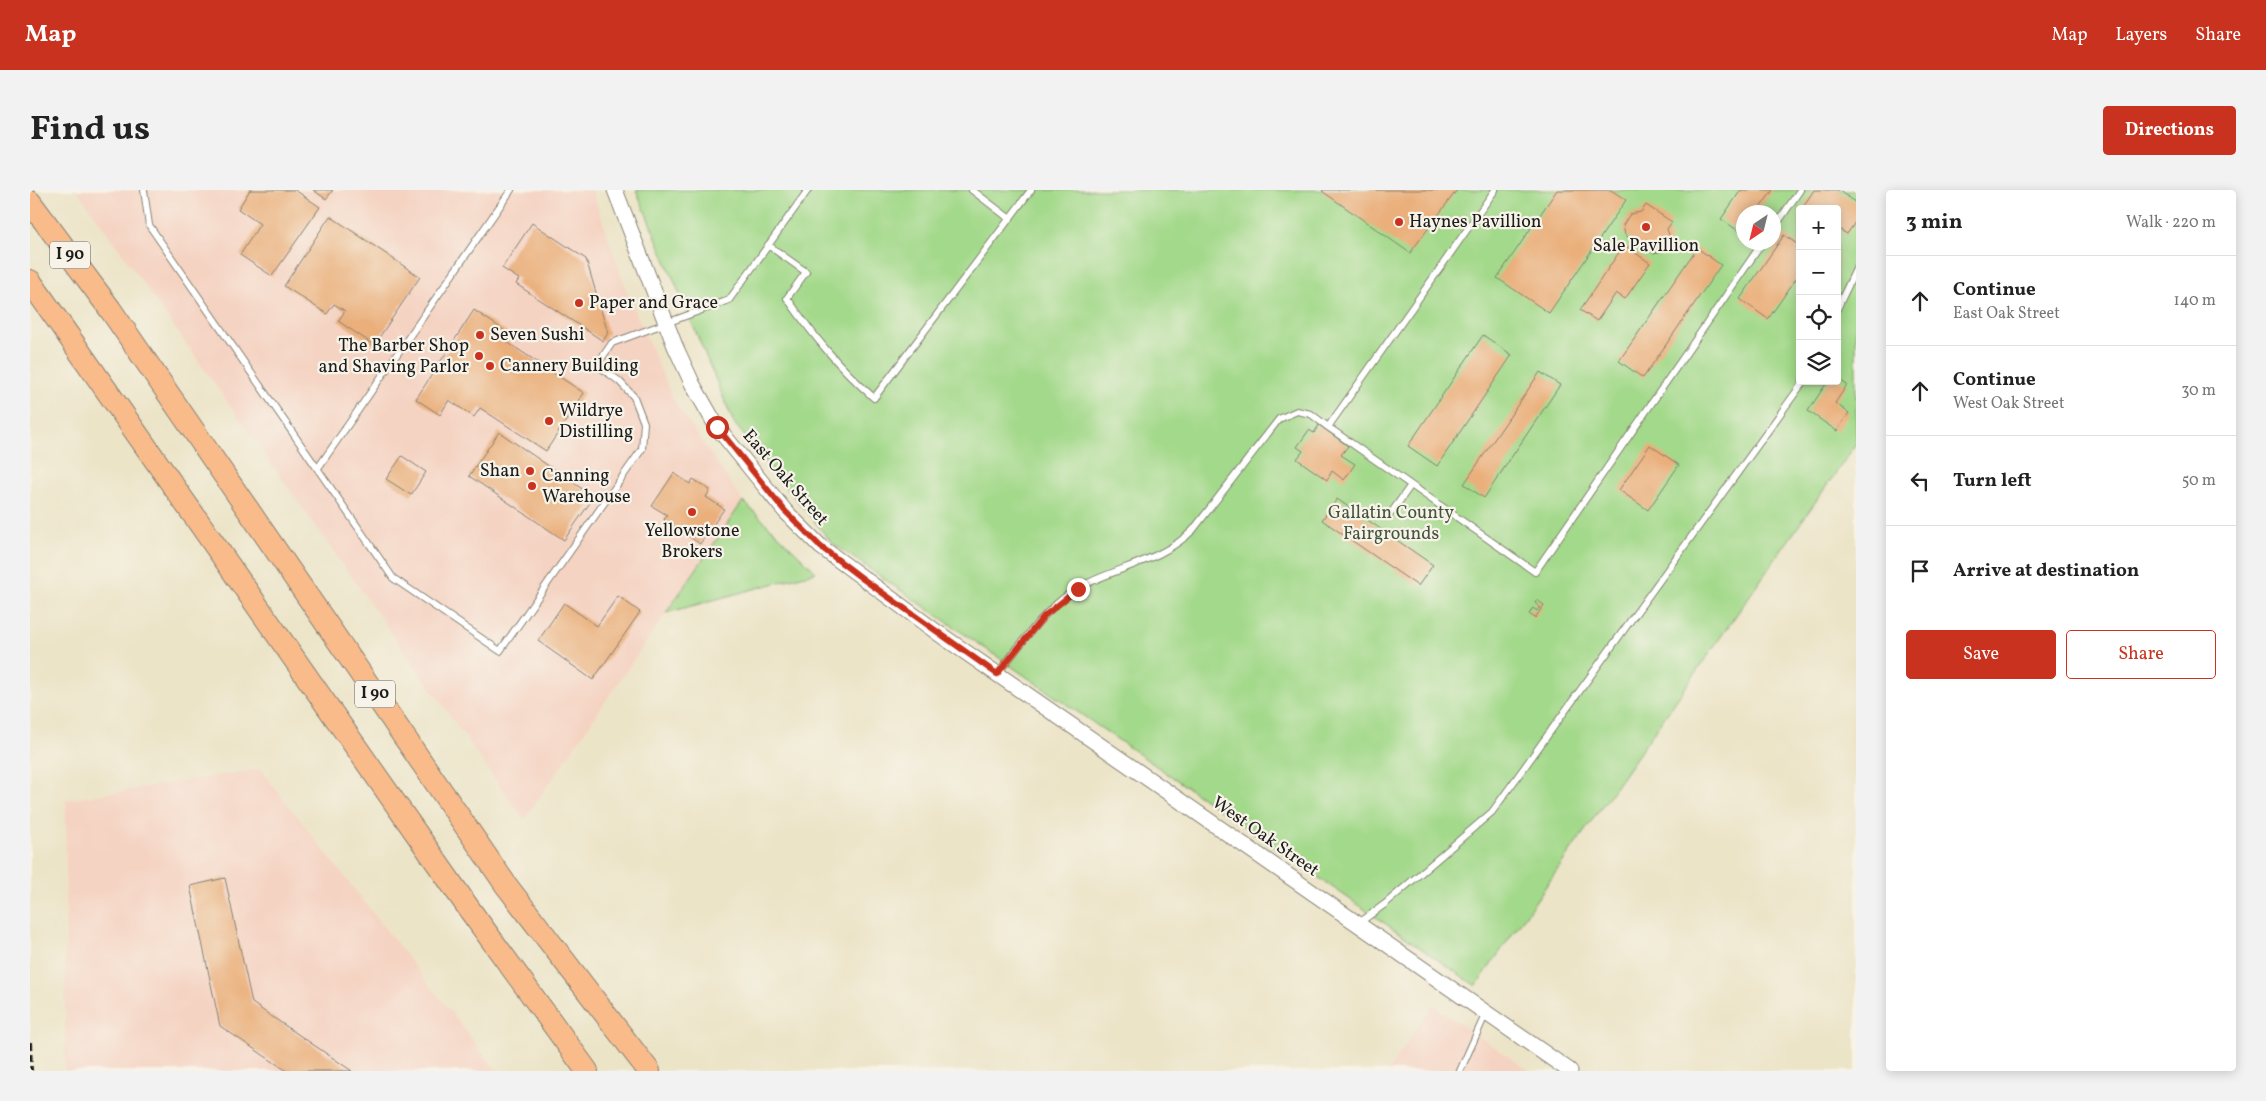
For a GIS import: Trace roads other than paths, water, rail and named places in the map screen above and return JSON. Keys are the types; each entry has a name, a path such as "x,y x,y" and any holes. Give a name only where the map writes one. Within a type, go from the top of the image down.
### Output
{"highway":[{"name":"I 90","path":"30,202 110,309 506,884 649,1071"},
{"name":"I 90","path":"30,281 472,913 588,1071"}],"street":[{"name":"East Oak Street","path":"615,190 666,322 693,385 717,427 785,511 821,547 938,633"},
{"name":"West Oak Street","path":"938,633 1570,1071"}],"lane":[{"path":"144,190 149,225 394,578 500,651 642,449 644,423 634,397 619,380 596,365 612,343 729,300 808,190"},
{"path":"318,468 511,190"},
{"path":"972,190 1010,219"},
{"path":"768,245 806,272 787,298 822,346 843,370 874,398 1031,190"},
{"path":"1328,427 1495,190"},
{"path":"1781,218 1800,190"},
{"path":"997,674 1044,616 1078,589 1178,545 1193,530 1279,419 1297,411 1311,414 1535,572 1757,250"},
{"path":"1841,301 1856,269"},
{"path":"1358,924 1385,904 1492,812 1801,385"},
{"path":"1391,513 1410,485"},
{"path":"1460,1071 1486,1013"}],"railway":[{"path":"30,1042 31,1071"}],"place":[{"name":"Haynes Pavillion","path":"1399,222"},
{"name":"Sale Pavillion","path":"1646,227"},
{"name":"Paper and Grace","path":"579,303"},
{"name":"Seven Sushi","path":"480,335"},
{"name":"The Barber Shop and Shaving Parlor","path":"479,356"},
{"name":"Cannery Building","path":"490,366"},
{"name":"Wildrye Distilling","path":"549,421"},
{"name":"Shan","path":"530,471"},
{"name":"Canning Warehouse","path":"532,486"},
{"name":"Yellowstone Brokers","path":"692,512"}],"park label":[{"name":"Gallatin County Fairgrounds","path":"1391,523"}]}
